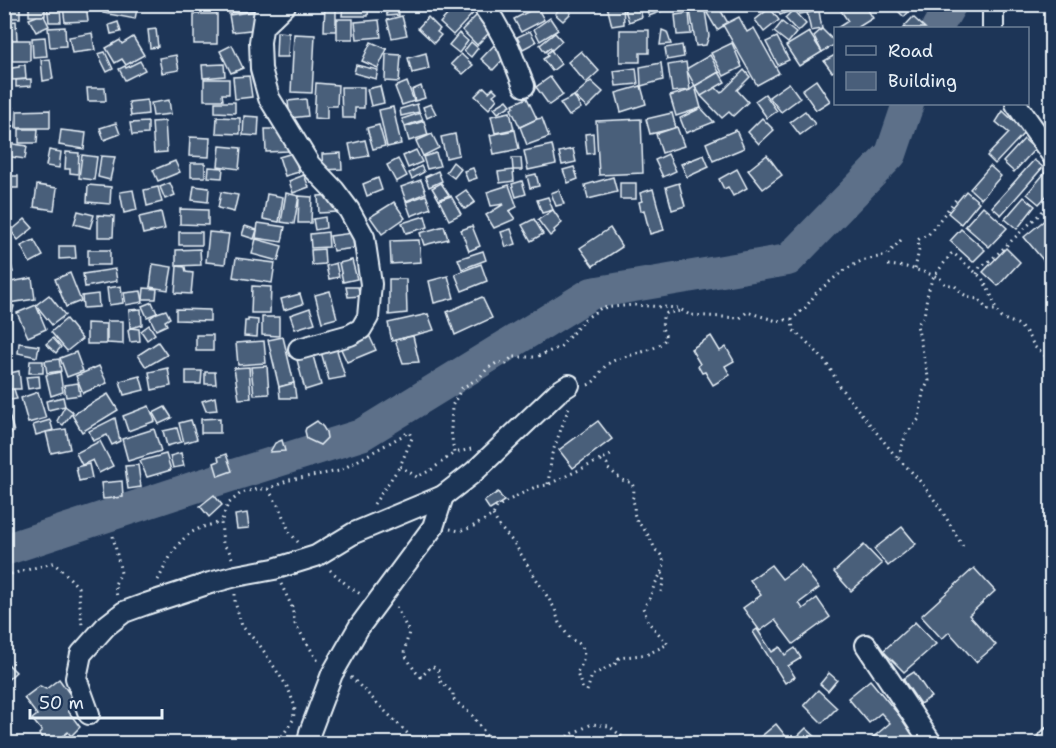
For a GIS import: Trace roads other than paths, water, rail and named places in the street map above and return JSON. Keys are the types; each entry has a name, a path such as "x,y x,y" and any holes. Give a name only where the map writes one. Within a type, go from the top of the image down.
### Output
{"street":[{"path":"266,4 260,42 261,69 270,98 310,165 334,190 349,210 364,237 371,284 368,316 361,329 350,335 300,349"},
{"path":"263,26 286,4"},
{"path":"482,4 509,48 524,86"},
{"path":"993,4 993,27"},
{"path":"1017,105 1052,155"},
{"path":"89,714 76,678 81,654 106,626 124,612 236,576 274,570 316,556 354,533 443,496 474,472 558,392 569,387"},
{"path":"308,744 310,732 332,674 359,627 433,527 443,496"},
{"path":"866,645 933,744"},
{"path":"1045,744 1052,737"}],"waterway":[{"path":"938,27 951,4"},
{"path":"4,550 361,435 592,293 788,260 891,154 908,105"}]}
